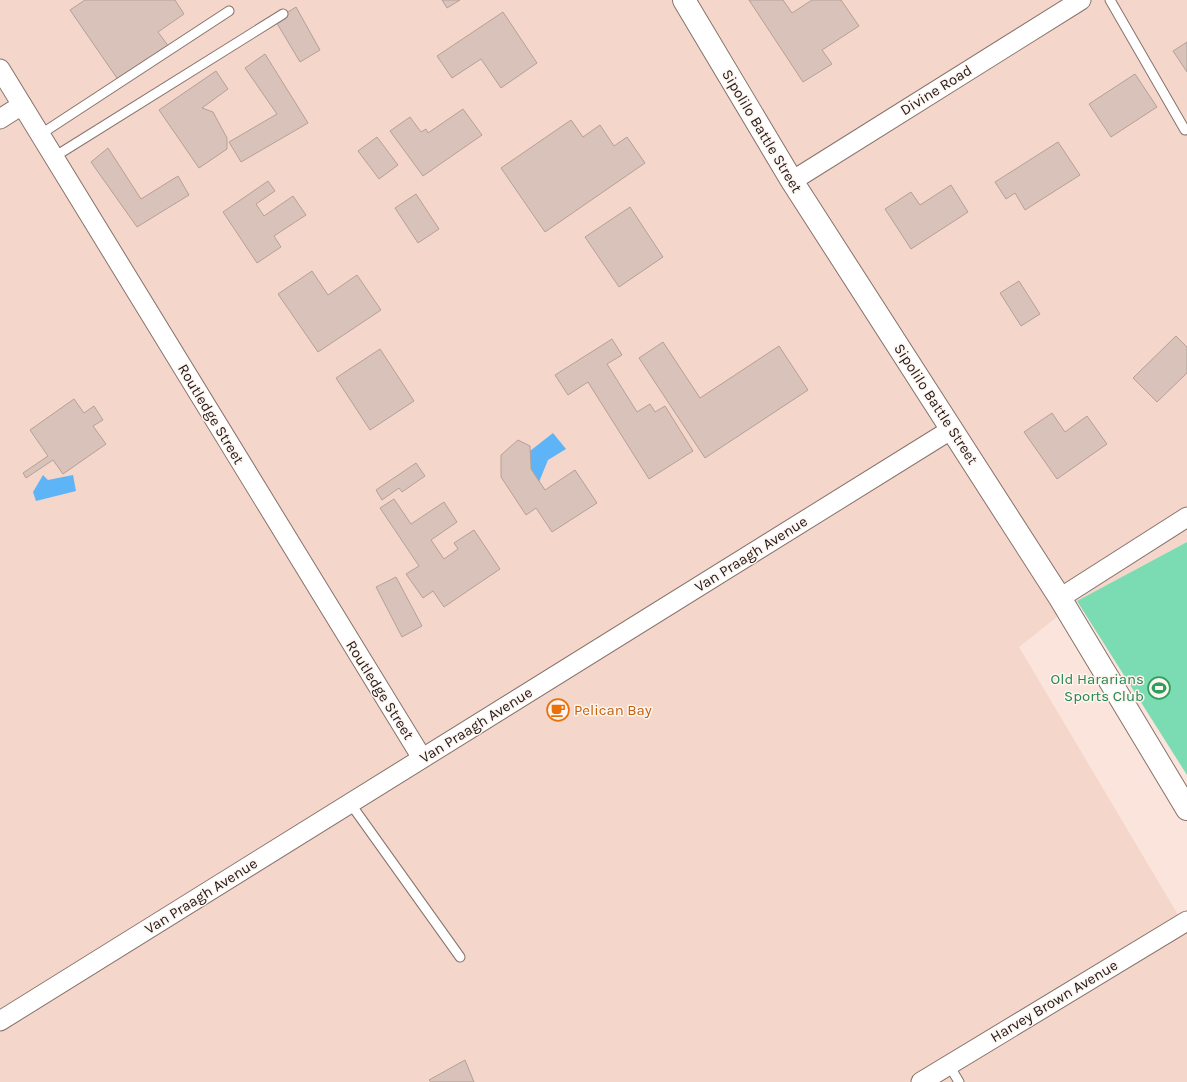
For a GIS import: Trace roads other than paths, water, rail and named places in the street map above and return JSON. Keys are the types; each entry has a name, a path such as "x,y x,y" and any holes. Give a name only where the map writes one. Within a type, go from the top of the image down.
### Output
{"main road":[{"name":"Sipolilo Battle Street","path":"684,0 792,180 1060,598 1187,809"}],"street":[{"name":"Divine Road","path":"792,180 1081,0"},
{"name":"Routledge Street","path":"0,69 422,758"},
{"path":"0,119 22,105"},
{"name":"Van Praagh Avenue","path":"0,1021 952,429"},
{"path":"1060,598 1187,517"},
{"name":"Harvey Brown Avenue","path":"921,1082 1187,921"}],"lane":[{"path":"1110,0 1185,130"},
{"path":"41,134 229,11"},
{"path":"54,157 283,14"},
{"path":"350,803 460,956"},
{"path":"949,1065 959,1082"}],"water":[{"path":"553,433 566,449 548,460 539,482 531,469 530,451"},
{"path":"43,475 48,480 73,475 76,491 36,501 33,492"}],"place":[{"name":"Old Hararians Sports Club","path":"1159,688"},
{"name":"Pelican Bay","path":"558,710"}]}
